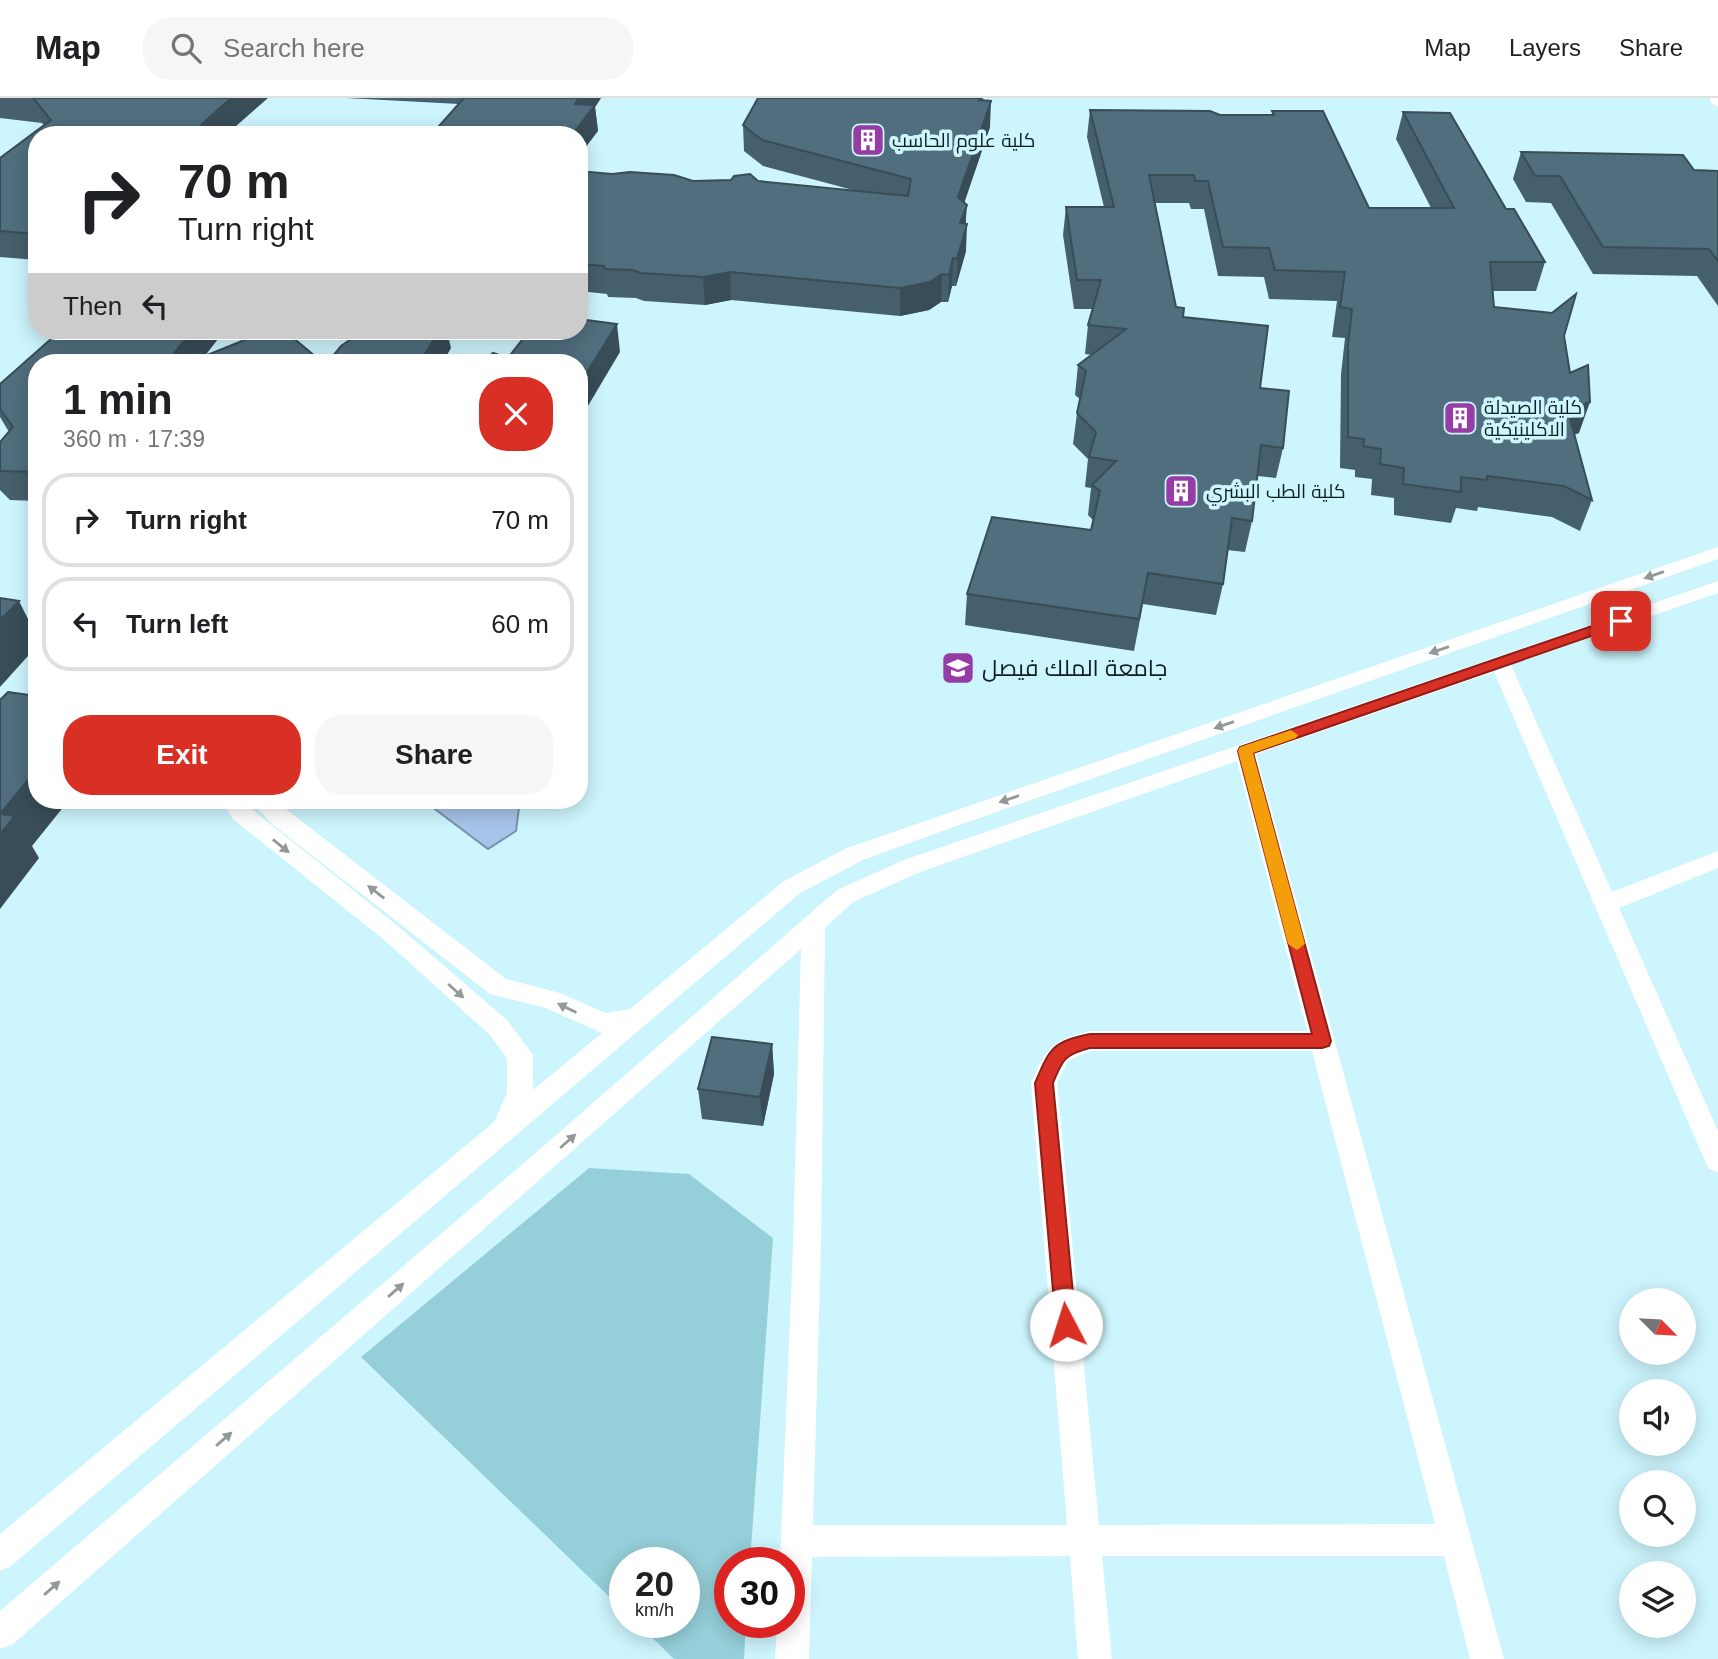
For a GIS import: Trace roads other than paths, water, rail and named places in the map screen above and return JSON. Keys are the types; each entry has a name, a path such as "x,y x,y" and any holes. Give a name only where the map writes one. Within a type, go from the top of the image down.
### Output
{"street":[{"path":"0,1555 632,1019 792,887 855,854 1718,553"},
{"path":"0,1633 548,1158 845,896 912,866 1718,587"},
{"path":"1500,663 1718,1161"},
{"path":"1245,751 1487,1659"},
{"path":"238,809 391,933 498,1027 520,1055 520,1094 499,1132"},
{"path":"270,809 499,987 551,1000 603,1023 632,1019"},
{"path":"1604,904 1718,859"},
{"path":"792,1659 807,1245 813,924"},
{"path":"1096,1659 1044,1083 1053,1061 1066,1046 1090,1041 1322,1041"},
{"path":"796,1541 1455,1540"}],"place":[{"name":"كلية علوم الحاسب","path":"868,140"},
{"name":"كلية الصيدلة الاكلينيكية","path":"1460,418"},
{"name":"كلية الطب البشري","path":"1181,491"},
{"name":"جامعة الملك فيصل","path":"958,668"}]}
